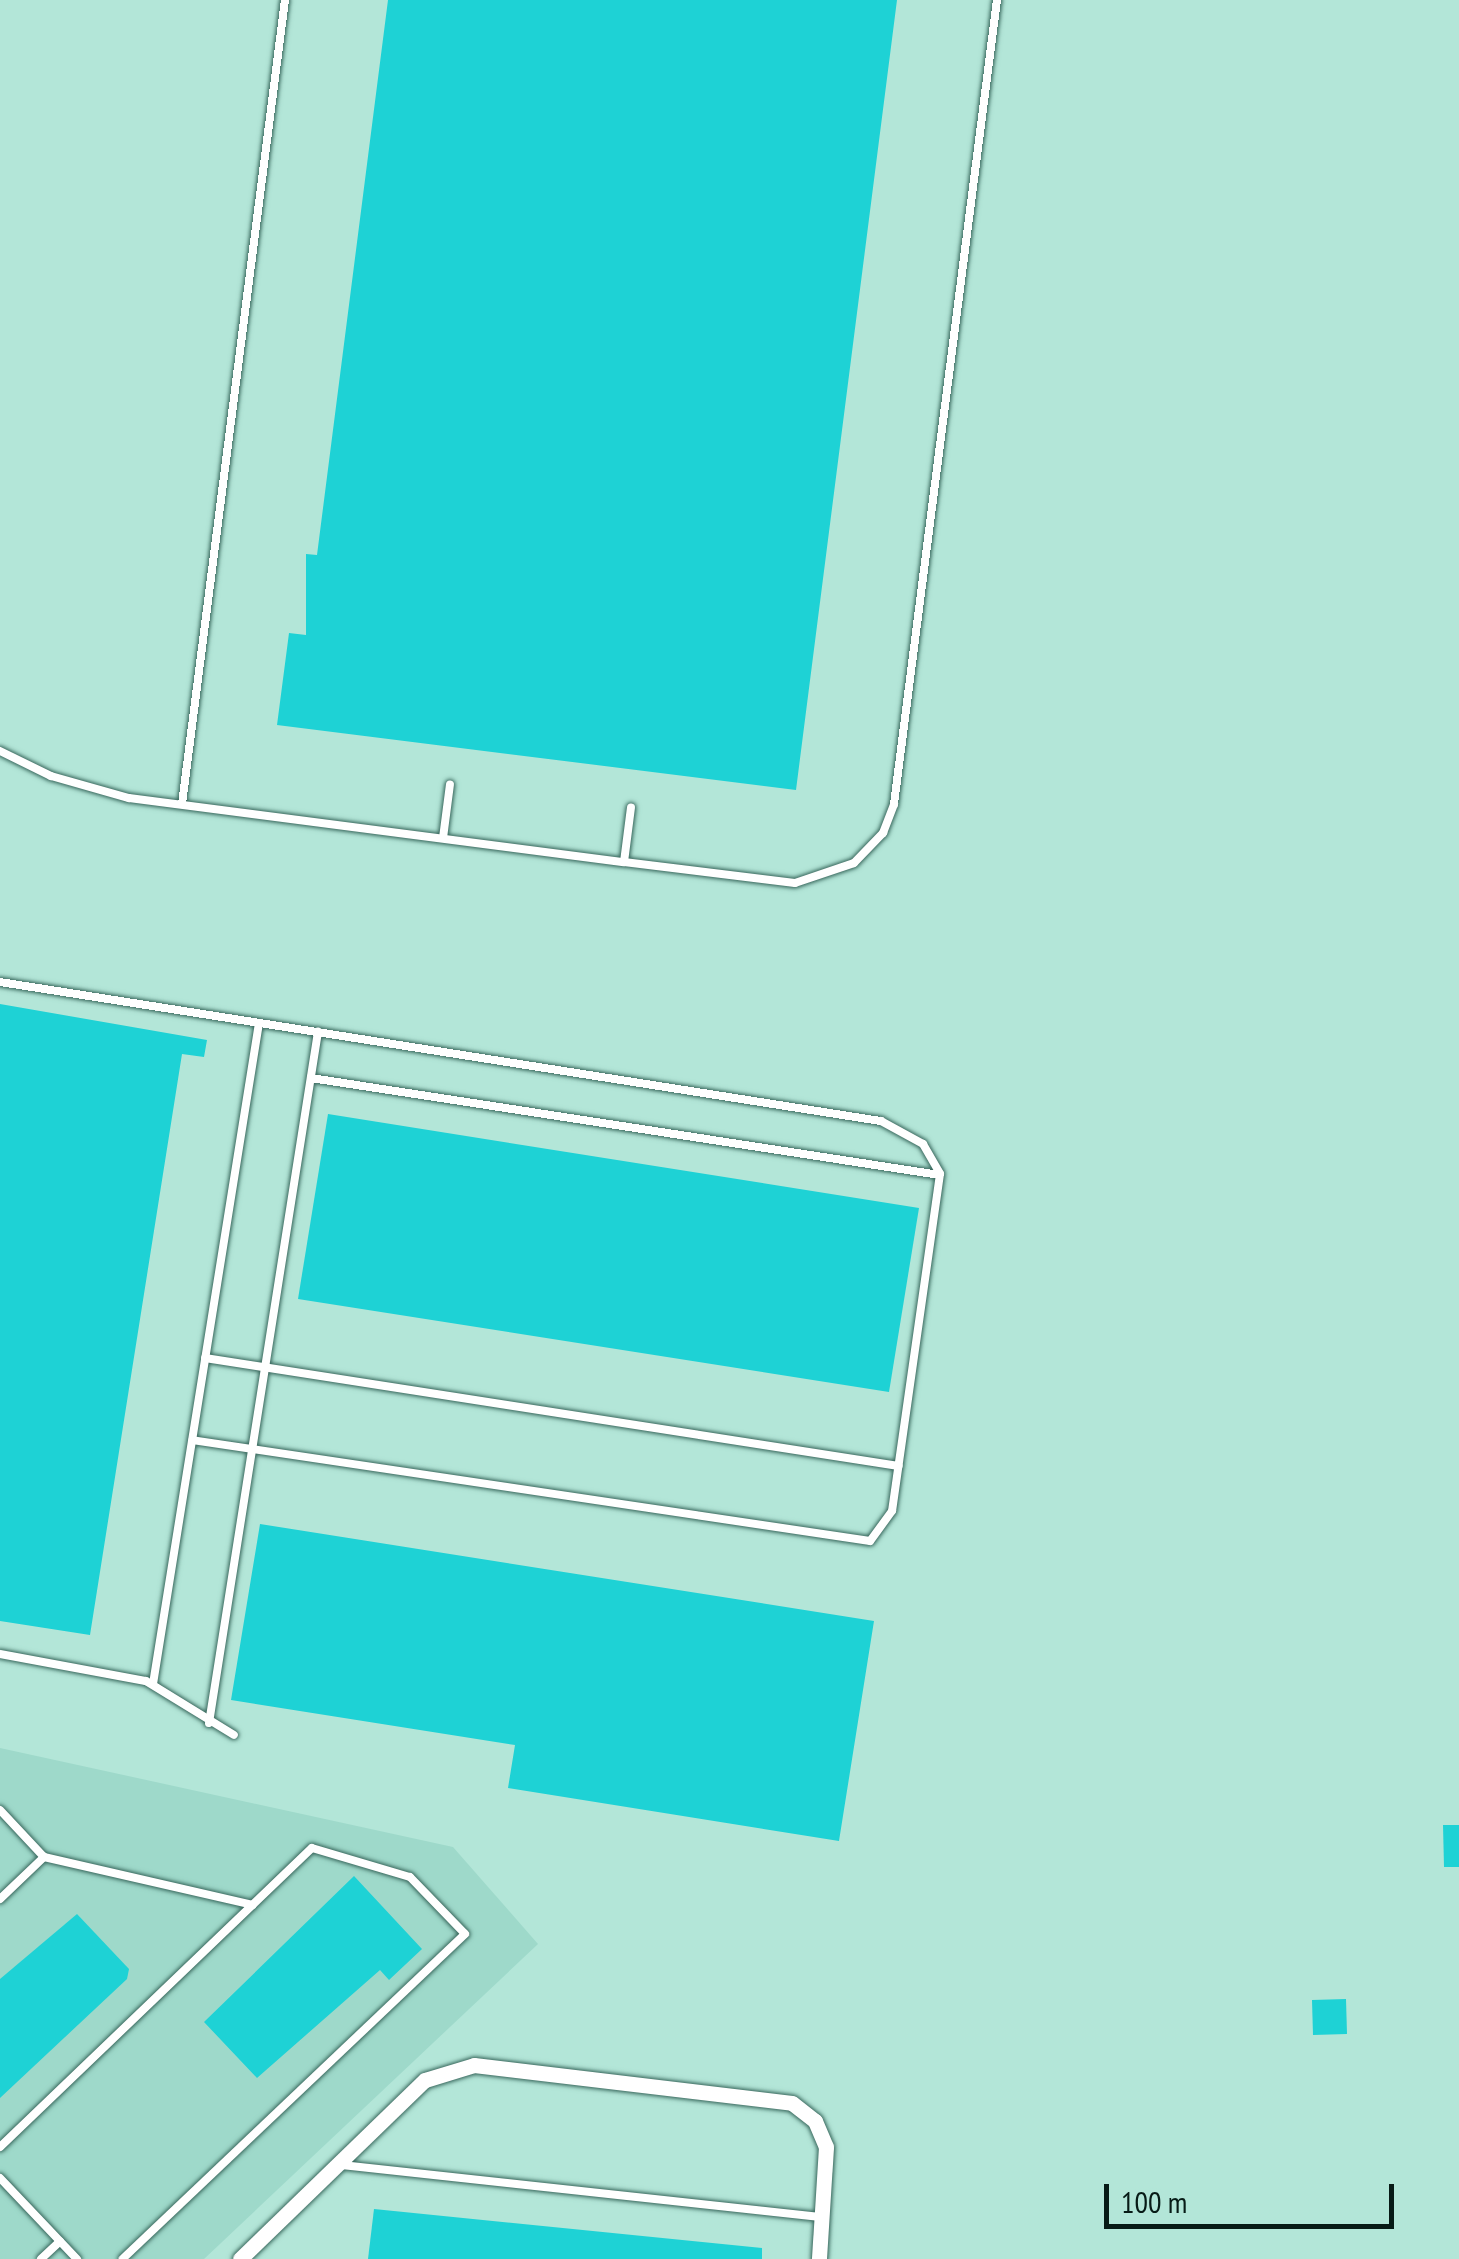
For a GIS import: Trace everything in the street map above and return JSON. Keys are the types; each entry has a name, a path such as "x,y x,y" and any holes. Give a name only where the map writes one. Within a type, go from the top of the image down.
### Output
{"street":[{"path":"240,2259 425,2080 450,2067 752,2094 792,2102 820,2130 823,2217 819,2259"}],"lane":[{"path":"182,804 285,0"},
{"path":"0,751 79,786 182,804 804,882 848,867 889,821 998,0"},
{"path":"443,838 450,784"},
{"path":"624,862 630,806"},
{"path":"0,982 882,1122 923,1144 940,1176 900,1466 888,1526 866,1542 192,1440"},
{"path":"153,1684 260,1023"},
{"path":"208,1723 318,1032"},
{"path":"311,1078 940,1176"},
{"path":"205,1358 900,1466"},
{"path":"0,1654 153,1684 208,1723 234,1735"},
{"path":"0,1810 44,1857 252,1905"},
{"path":"0,2147 312,1848 410,1876 465,1934 123,2259"},
{"path":"0,1898 44,1857"},
{"path":"337,2165 823,2217"},
{"path":"0,2178 77,2259"},
{"path":"41,2259 60,2241"}],"shaded area":[{"path":"0,1748 453,1847 538,1944 204,2259 0,2259"}],"building":[{"path":"388,0 897,0 796,790 277,725 289,633 306,635 306,554 317,555"},
{"path":"0,1004 207,1040 204,1057 182,1054 90,1635 0,1621"},
{"path":"328,1114 919,1208 889,1392 298,1299"},
{"path":"260,1524 874,1621 839,1841 508,1788 515,1745 231,1700"},
{"path":"1443,1825 1459,1825 1459,1867 1444,1867"},
{"path":"354,1876 422,1949 389,1980 380,1970 257,2078 204,2022"},
{"path":"77,1914 129,1969 127,1979 0,2098 0,1979"},
{"path":"1346,1999 1347,2034 1313,2035 1312,2000"},
{"path":"374,2209 762,2248 762,2259 368,2259"}]}
